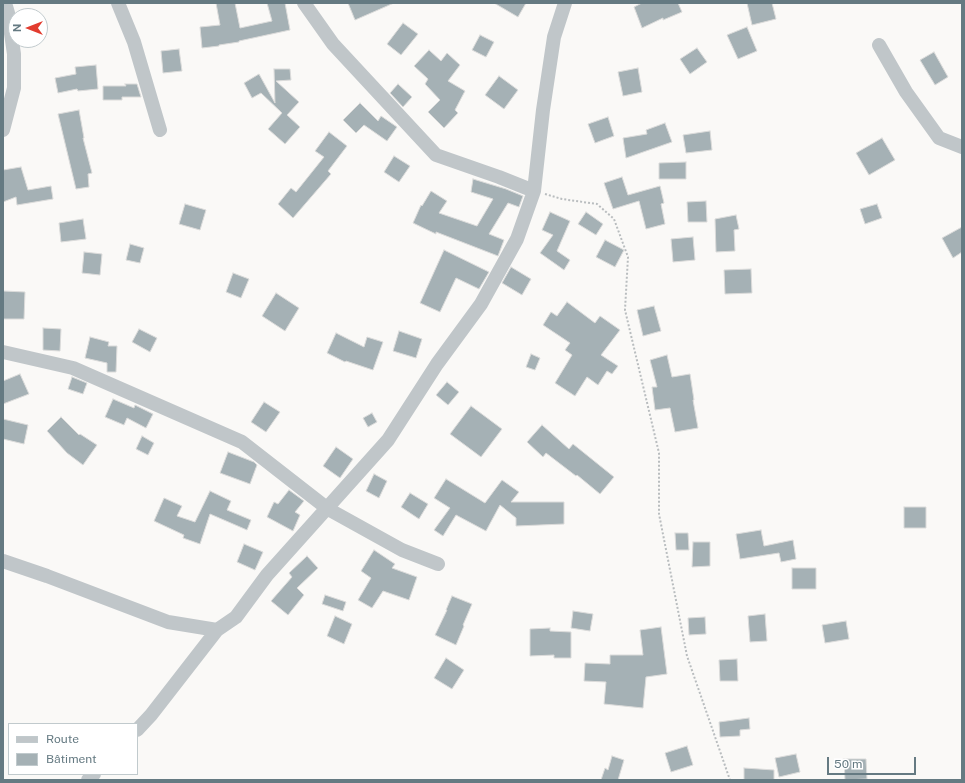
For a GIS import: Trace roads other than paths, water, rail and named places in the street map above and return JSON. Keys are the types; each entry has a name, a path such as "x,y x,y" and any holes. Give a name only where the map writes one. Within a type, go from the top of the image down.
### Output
{"street":[{"path":"3,130 14,88 14,54 5,3"},
{"path":"118,3 134,42 160,130"},
{"path":"304,3 333,44 436,155 534,191"},
{"path":"138,729 151,715 217,630 236,617 267,575 328,509 388,440 436,364 481,304 516,239 534,191 543,110 554,37 564,3"},
{"path":"879,45 906,92 939,138 962,147"},
{"path":"3,352 73,368 242,442 328,509 402,550 438,564"},
{"path":"3,561 168,622 217,630"}]}
